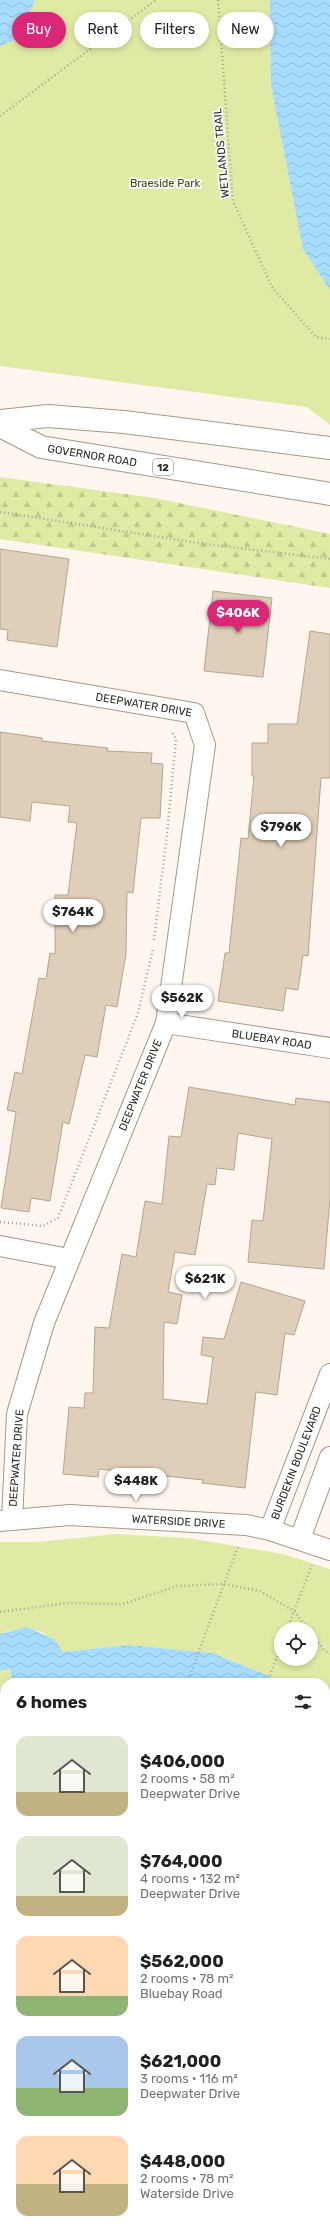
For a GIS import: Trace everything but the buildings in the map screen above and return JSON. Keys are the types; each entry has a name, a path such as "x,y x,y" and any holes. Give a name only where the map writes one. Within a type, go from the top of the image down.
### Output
{"main road":[{"path":"0,421 48,416 124,422 330,448"},
{"name":"GOVERNOR ROAD","path":"0,426 40,447 330,494"}],"street":[{"name":"DEEPWATER DRIVE","path":"0,680 194,713 205,745 166,1023 44,1323 17,1414 6,1520"},
{"name":"BLUEBAY ROAD","path":"166,1023 330,1048"},
{"path":"0,1246 69,1259"},
{"name":"BURDEKIN BOULEVARD","path":"270,1530 330,1374"},
{"path":"300,1539 330,1457"},
{"name":"WATERSIDE DRIVE","path":"6,1520 70,1515 246,1525 270,1530 325,1548"}],"path":[{"path":"0,116 156,0"},
{"name":"WETLANDS TRAIL","path":"218,0 233,201 272,287 316,337 330,339"},
{"path":"0,512 204,544 330,560"},
{"path":"0,1222 43,1226 58,1218 138,1013 153,949 167,834 176,739 171,730"},
{"path":"189,1678 246,1525"},
{"path":"290,1622 294,1611 325,1548"},
{"path":"0,1612 66,1603 123,1604 177,1586 223,1584 260,1591 294,1611 303,1622"},
{"path":"318,1642 324,1650 330,1654"},
{"path":"269,1678 274,1664"}],"green space":[{"name":"Braeside Park","path":"0,0 330,0 330,425 307,407 0,366"},
{"path":"0,477 155,498 330,534 330,588 0,539"},
{"path":"116,1534 188,1538 283,1554 330,1569 330,1678 274,1678 212,1653 130,1645 63,1652 50,1637 35,1630 27,1629 0,1634 0,1542 37,1542"},
{"path":"10,1669 11,1678 0,1678 0,1671"}],"water":[{"path":"0,0 35,0 29,12 12,12 12,41 0,46"},
{"path":"270,0 330,0 330,290 303,249 271,85 271,48 274,48 274,12 270,12"},
{"path":"27,1627 54,1639 63,1652 130,1645 212,1653 274,1678 11,1678 10,1669 0,1671 0,1634"}]}
